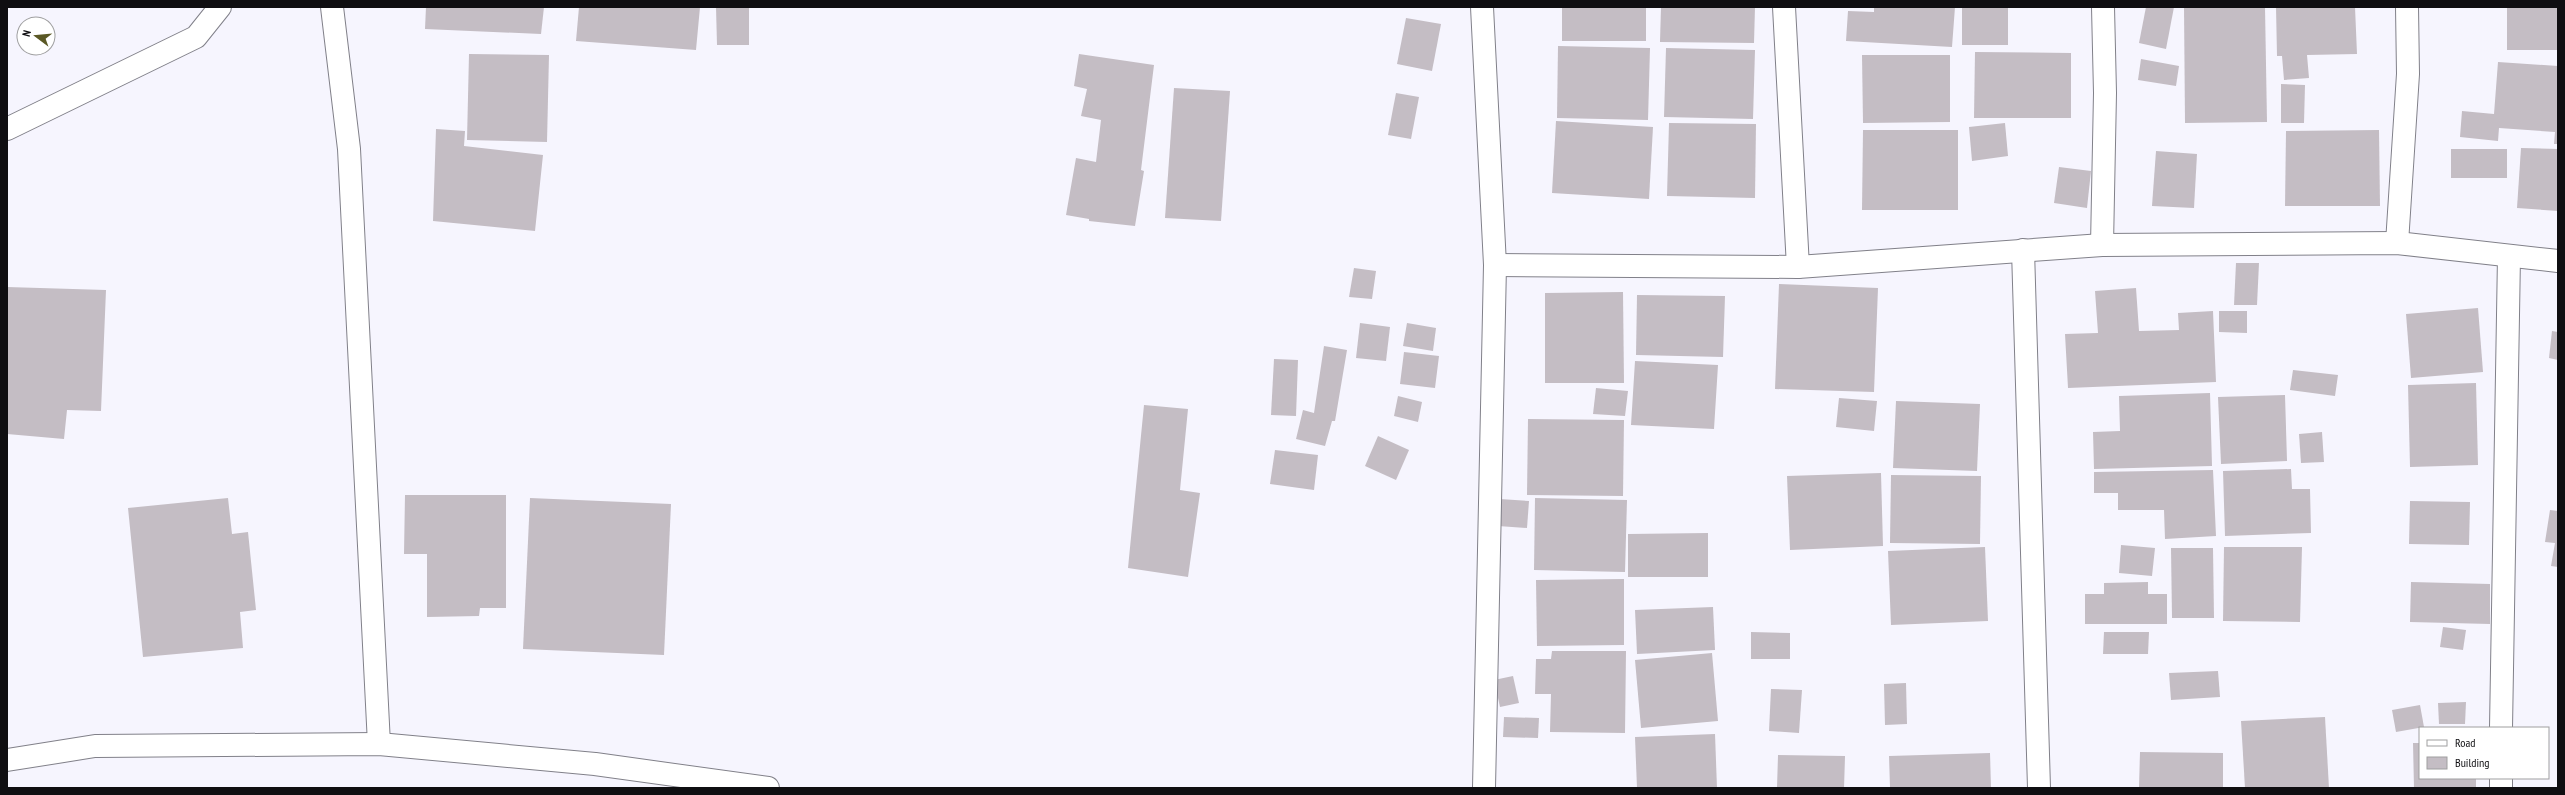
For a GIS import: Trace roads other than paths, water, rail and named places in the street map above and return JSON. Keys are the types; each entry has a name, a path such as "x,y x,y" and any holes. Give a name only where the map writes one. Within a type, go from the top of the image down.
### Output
{"street":[{"path":"7,129 196,37 220,7"},
{"path":"332,7 349,149 378,744"},
{"path":"1482,7 1495,265 1484,788"},
{"path":"1784,7 1798,267"},
{"path":"2102,245 2105,93 2104,7"},
{"path":"2397,243 2408,74 2408,7"},
{"path":"1495,265 1798,267 2102,245 2397,243 2558,261"},
{"path":"2023,250 2039,788"},
{"path":"2501,727 2509,256"},
{"path":"7,760 95,746 378,744 595,764 768,788"}]}
